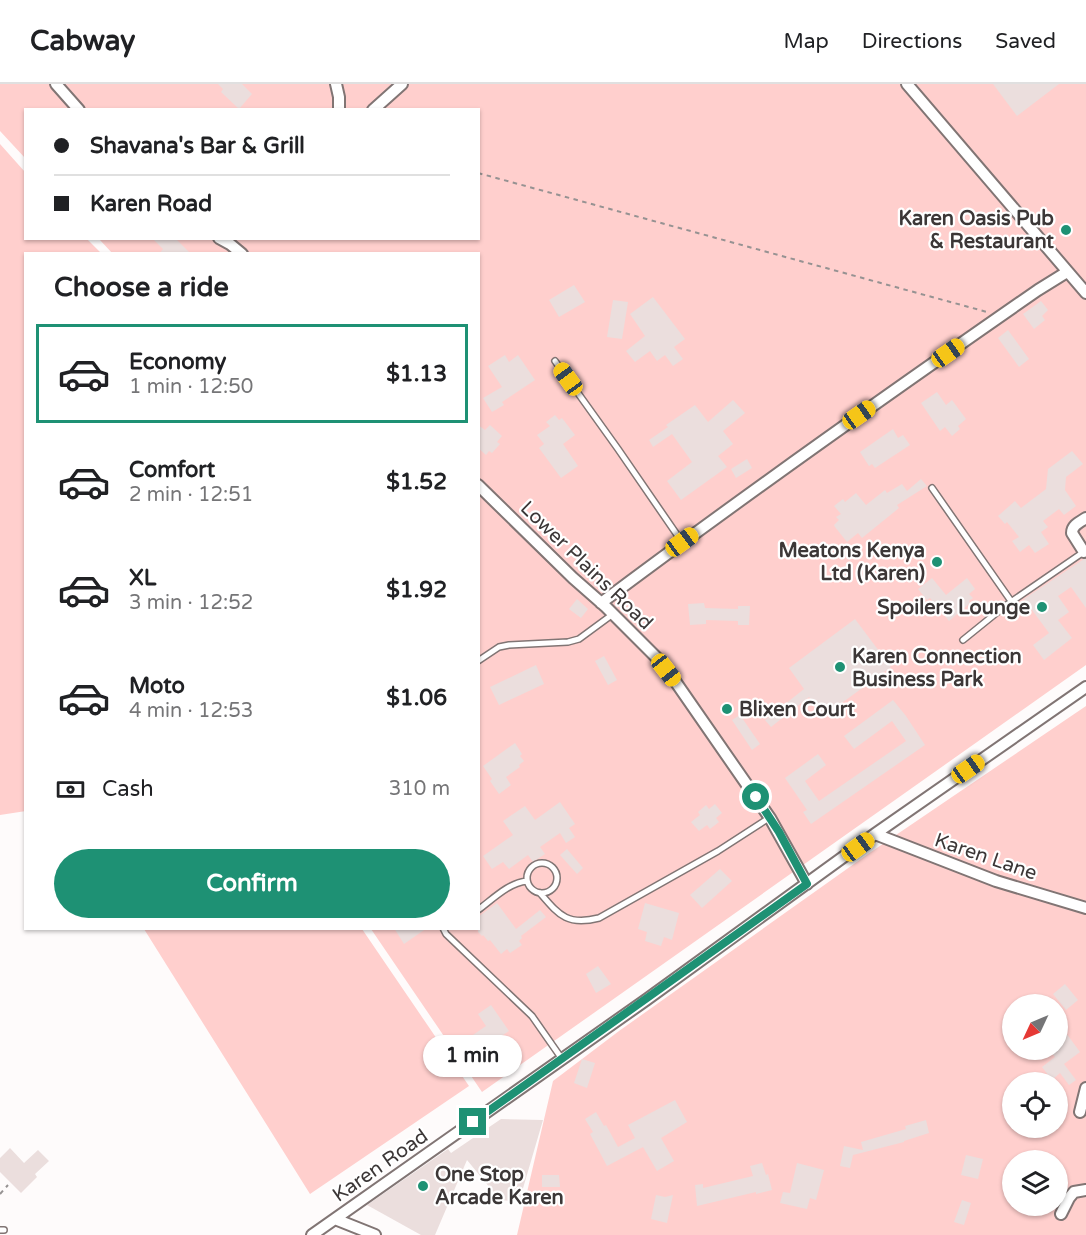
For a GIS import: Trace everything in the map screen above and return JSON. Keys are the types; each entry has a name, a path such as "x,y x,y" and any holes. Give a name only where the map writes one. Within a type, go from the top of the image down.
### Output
{"street":[{"path":"56,84 77,108"},
{"path":"336,84 339,108"},
{"path":"375,108 402,84"},
{"path":"907,84 1086,293"},
{"path":"223,240 240,252"},
{"path":"602,603 682,542 824,440 1001,315 1067,272"},
{"name":"Lower Plains Road","path":"480,487 658,659 770,818 807,884"},
{"path":"1085,551 1072,530 1086,518"},
{"name":"Karen Road","path":"312,1235 875,834 1086,687"},
{"name":"Karen Lane","path":"875,834 996,881 1086,908"},
{"path":"1080,1112 1086,1088"},
{"path":"1068,1200 1074,1192 1086,1190"},
{"path":"335,1219 375,1235"}],"lane":[{"path":"555,361 682,542"},
{"path":"932,488 1011,602"},
{"path":"963,640 1011,602 1085,551"},
{"path":"480,660 499,647 568,642 579,639 613,614"},
{"path":"540,893 550,891 556,883 555,870 547,863 535,864 528,872 527,881 532,890 540,893 556,913 571,920 588,921 599,918 718,851 770,818"},
{"path":"480,908 511,885 527,881"},
{"path":"445,931 532,1016 562,1059"}],"path":[{"path":"480,174 1001,315"},
{"path":"0,1194 8,1185"}],"shaded area":[{"path":"0,84 1086,84 1086,665 482,1092 372,930 480,930 480,252 111,252 100,240 480,240 480,108 24,108 24,157 0,131"},
{"path":"0,144 24,171 24,240 88,240 100,252 24,252 24,811 0,815"},
{"path":"1086,706 1086,1235 517,1235 553,1081 619,1031 868,854"},
{"path":"145,930 363,930 469,1086 310,1194"}],"building":[{"path":"218,84 242,84 252,94 238,108 221,92 223,89"},
{"path":"993,84 1059,84 1017,116"},
{"path":"154,240 177,240 189,252 161,252 163,249"},
{"path":"574,285 585,302 559,317 549,300"},
{"path":"653,297 685,339 674,347 683,359 673,366 665,355 657,361 650,351 635,362 626,351 645,336 630,314"},
{"path":"613,300 628,302 622,339 607,337"},
{"path":"1041,301 1048,310 1042,316 1045,320 1034,329 1023,314"},
{"path":"1008,330 1029,359 1019,367 998,338"},
{"path":"505,355 509,362 518,355 535,380 502,402 504,405 492,412 483,398 502,387 488,366"},
{"path":"937,392 946,405 952,400 966,419 952,436 945,427 940,431 921,403"},
{"path":"733,400 745,413 723,431 733,444 718,456 727,467 681,500 667,481 692,462 672,434 653,447 649,440 695,405 708,422"},
{"path":"555,415 559,420 562,418 575,435 563,444 578,466 561,478 539,448 544,444 537,435 550,426 546,422"},
{"path":"490,425 502,436 497,442 500,444 492,453 489,451 486,455 480,450 480,426 485,430"},
{"path":"893,429 898,438 903,435 910,445 875,468 872,464 869,466 860,452"},
{"path":"1072,451 1083,464 1066,477 1065,490 1076,506 1064,515 1059,509 1043,521 1048,527 1041,532 1049,544 1035,553 1029,545 1020,552 1012,541 1019,537 1007,522 1005,524 998,516 1015,501 1021,508 1046,489 1048,469"},
{"path":"747,459 752,468 736,478 731,469"},
{"path":"921,479 927,486 897,505 899,508 862,538 858,533 847,542 835,527 834,525 839,520 836,517 841,514 834,506 843,499 845,502 856,493 866,505 885,490 887,493 902,484 907,491"},
{"path":"1086,559 1086,608 1071,587 1058,596 1069,612 1058,620 1072,638 1044,660 1033,645 1049,633 1024,599"},
{"path":"932,578 946,595 967,578 975,589 969,594 973,598 969,601 970,603 949,621 930,598 927,600 918,589"},
{"path":"577,599 588,609 581,618 569,609"},
{"path":"704,603 705,608 738,609 738,606 750,606 749,625 738,625 738,621 706,620 706,624 690,625 688,604"},
{"name":"Karen Connection Business Park","path":"855,619 891,667 824,716 809,697 771,727 765,720 804,689 789,668"},
{"path":"604,656 617,680 608,685 595,661"},
{"path":"536,665 544,684 499,705 490,687"},
{"path":"893,700 925,745 811,824 803,812 807,810 785,778 818,754 826,765 805,781 819,801 906,741 892,721 854,749 844,736"},
{"path":"740,715 760,744 752,750 732,720"},
{"path":"515,743 524,761 519,765 520,767 506,777 511,785 499,794 483,766"},
{"path":"560,802 575,824 569,828 575,837 566,843 560,833 540,847 545,854 533,862 528,855 509,869 503,862 492,869 483,856 513,835 503,821 525,806 535,820"},
{"path":"715,804 722,813 716,818 719,822 710,829 707,825 699,831 691,822 700,815 698,812 706,805 709,809"},
{"path":"567,849 583,868 577,874 560,855"},
{"path":"720,869 732,881 702,908 690,895"},
{"path":"497,903 516,929 540,910 546,917 521,936 519,941 522,945 510,953 507,949 501,954 490,940 488,941 478,932 480,916"},
{"path":"645,903 679,913 672,940 664,937 661,946 645,941 647,932 638,929"},
{"path":"395,930 424,930 404,944"},
{"path":"598,966 611,984 596,993 586,974"},
{"path":"1065,984 1078,1000 1068,1008 1068,994 1053,994"},
{"path":"491,1005 509,1031 479,1051 470,1037 486,1026 478,1014"},
{"path":"1068,1036 1080,1052 1064,1064 1076,1080 1069,1085 1068,1072 1046,1072 1042,1067 1051,1060 1068,1060"},
{"path":"582,1059 595,1063 587,1088 574,1083"},
{"path":"675,1100 687,1122 661,1138 674,1161 657,1171 643,1147 607,1166 590,1134 593,1132 585,1119 596,1112 618,1147 635,1138 628,1125"},
{"path":"501,1119 543,1120 519,1202 500,1200 467,1160 435,1235 421,1235 367,1205 448,1149 451,1153"},
{"path":"926,1120 929,1133 853,1155 850,1168 840,1166 844,1146 863,1150 861,1142 906,1129 905,1126"},
{"path":"10,1148 24,1163 38,1150 49,1161 35,1174 37,1177 21,1193 0,1172 0,1158"},
{"path":"966,1155 983,1159 978,1179 961,1175"},
{"path":"762,1163 766,1175 768,1174 772,1190 697,1206 695,1185 703,1184 703,1188 753,1176 750,1166"},
{"path":"797,1163 824,1170 816,1200 810,1198 807,1209 780,1203 783,1192 790,1193"},
{"path":"542,1175 559,1175 560,1187 542,1187"},
{"path":"656,1195 665,1197 673,1195 667,1223 651,1219"},
{"path":"962,1200 971,1203 964,1225 954,1222"}],"place":[{"name":"Karen Oasis Pub & Restaurant","path":"1066,230"},
{"name":"Meatons Kenya Ltd (Karen)","path":"937,562"},
{"name":"Spoilers Lounge","path":"1042,607"},
{"name":"Karen Connection Business Park","path":"840,667"},
{"name":"Blixen Court","path":"727,709"},
{"name":"One Stop Arcade Karen","path":"423,1186"}],"route":[{"path":"473,1122 807,884 779,832 756,797"}]}
